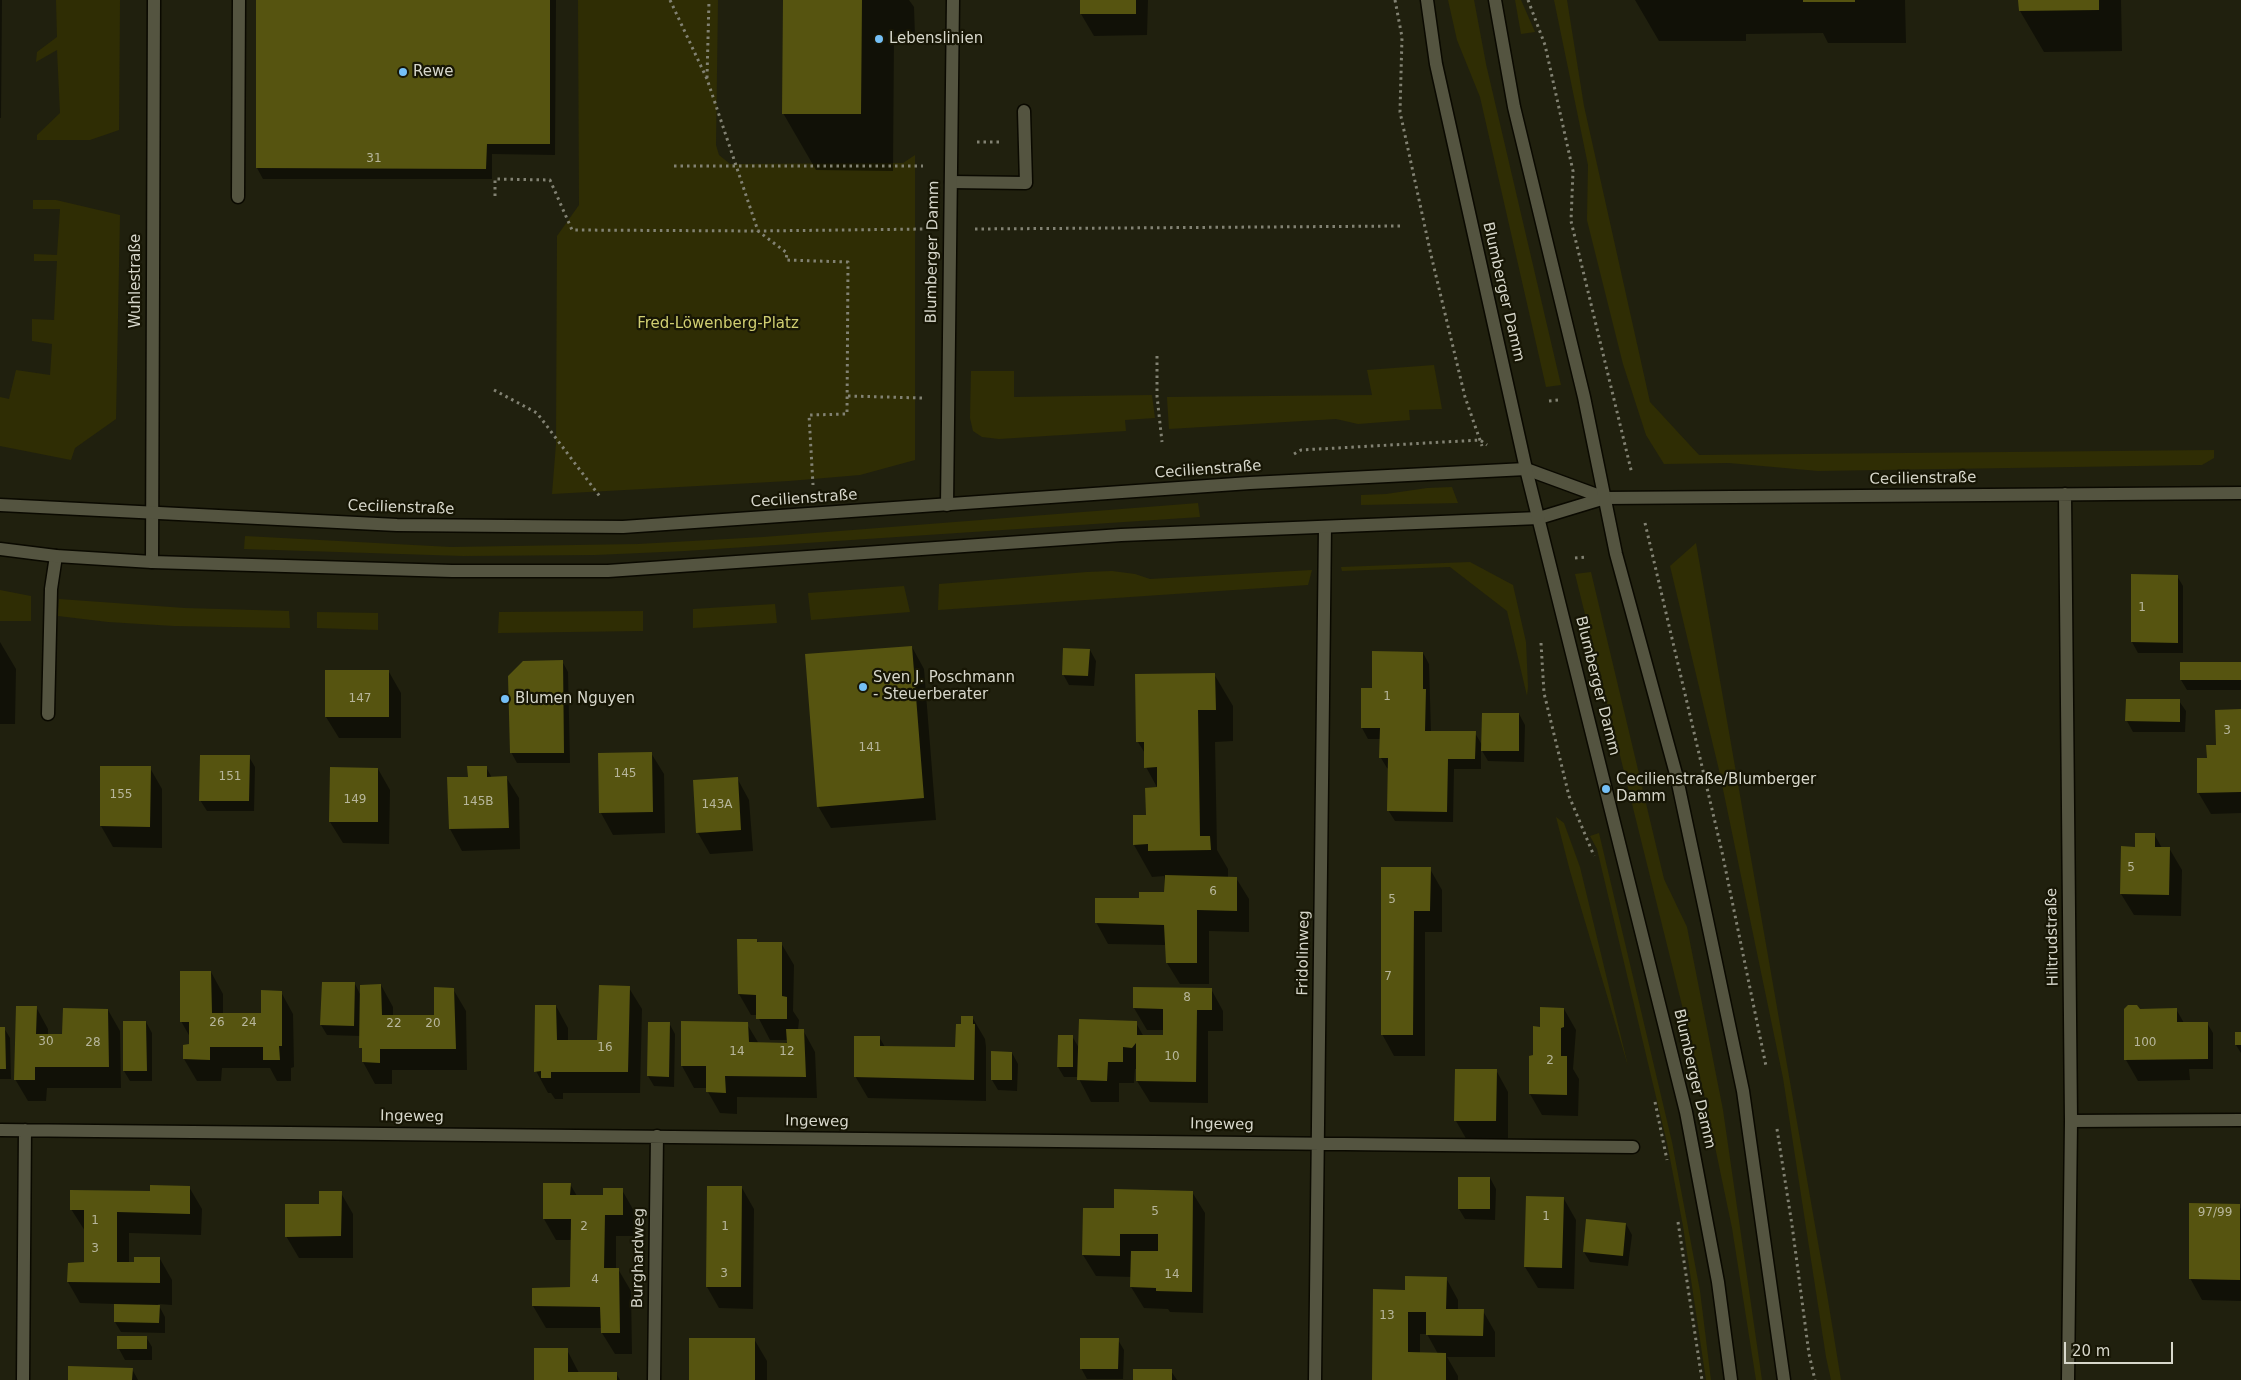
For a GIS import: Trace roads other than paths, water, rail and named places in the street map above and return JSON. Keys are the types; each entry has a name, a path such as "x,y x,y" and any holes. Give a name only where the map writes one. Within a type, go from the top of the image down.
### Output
{"street":[{"name":"Wuhlestraße","path":"152,562 154,0"},
{"path":"238,197 239,0"},
{"name":"Blumberger Damm","path":"946,505 953,0"},
{"name":"Blumberger Damm","path":"1427,0 1436,64 1526,469 1686,1112 1718,1282 1731,1380"},
{"path":"1495,0 1514,108 1584,397 1616,554 1676,774 1742,1091 1784,1380"},
{"path":"951,182 1026,183 1024,111"},
{"name":"Cecilienstraße","path":"0,505 397,525 622,527 1250,483 1526,469 1604,498"},
{"name":"Cecilienstraße","path":"0,549 56,556 152,562 452,571 608,571 1121,536 1539,518 1604,498 2241,493"},
{"name":"Hiltrudstraße","path":"2065,494 2071,1121 2068,1380"},
{"name":"Fridolinweg","path":"1315,1380 1325,527"},
{"path":"48,714 51,589 56,556"},
{"path":"2071,1121 2241,1120"},
{"name":"Ingeweg","path":"0,1130 1318,1142 1633,1147"},
{"path":"23,1380 25,1130"},
{"name":"Burghardweg","path":"654,1380 656,1136"}],"place":[{"name":"Lebenslinien","path":"879,39"},
{"name":"Rewe","path":"403,72"},
{"name":"Sven J. Poschmann - Steuerberater","path":"863,687"},
{"name":"Blumen Nguyen","path":"505,699"},
{"name":"Cecilienstraße/Blumberger Damm","path":"1606,789"}],"park label":[{"name":"Fred-Löwenberg-Platz","path":"718,324"}]}
